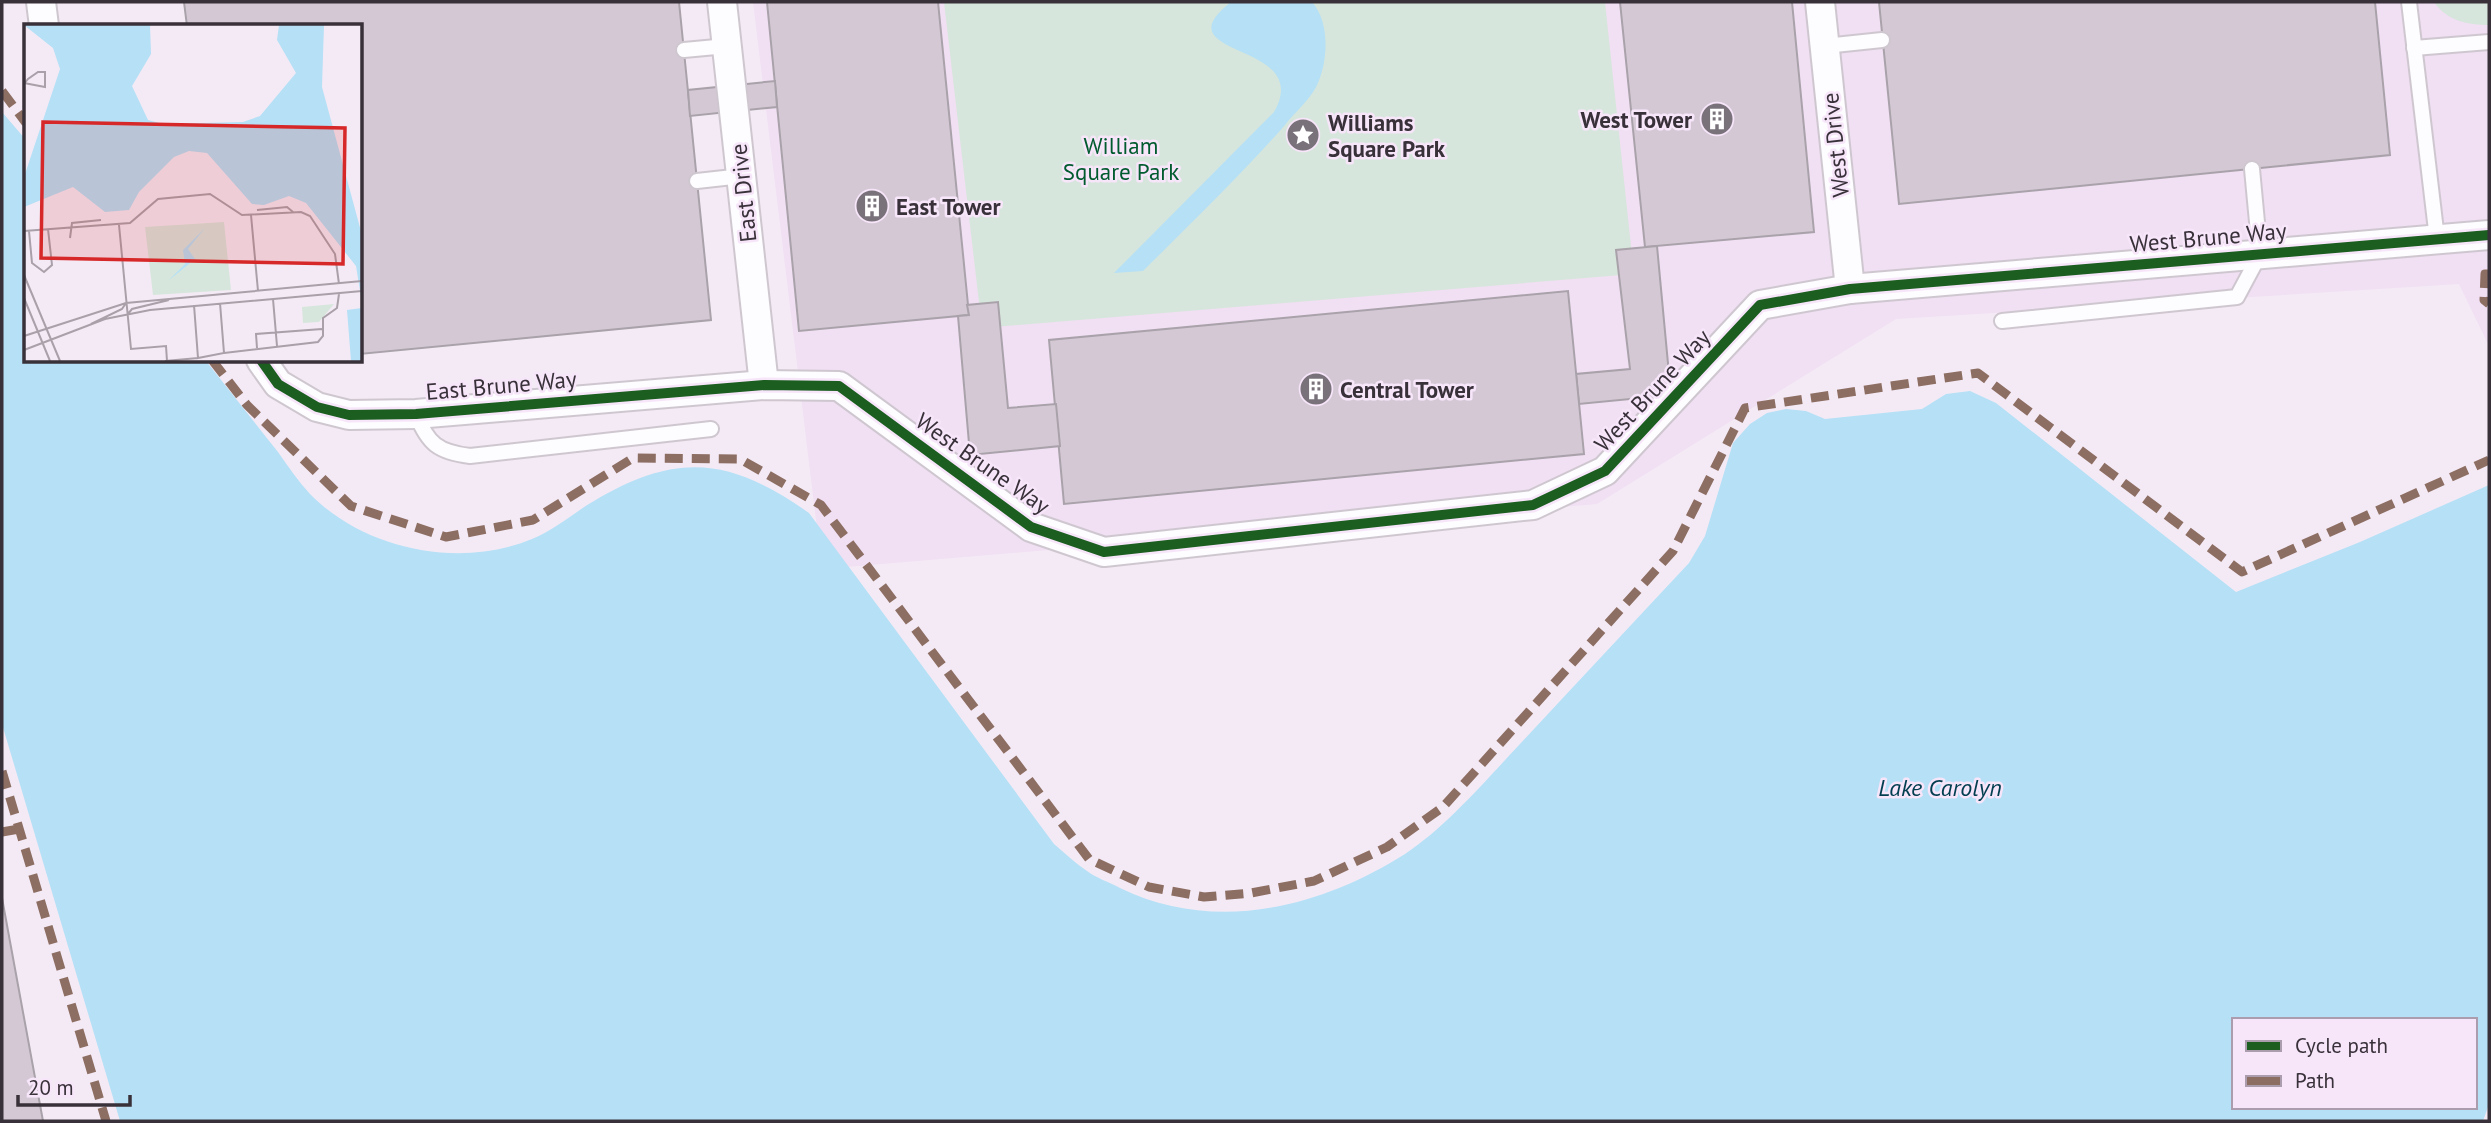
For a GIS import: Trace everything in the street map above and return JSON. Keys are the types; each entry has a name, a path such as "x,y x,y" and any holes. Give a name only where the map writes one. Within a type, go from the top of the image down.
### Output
{"street":[{"path":"41,2 44,24"},
{"name":"East Drive","path":"722,2 764,384"},
{"name":"West Drive","path":"1820,2 1850,289"},
{"name":"West Brune Way","path":"764,384 839,386 1031,527 1104,552 1533,505 1605,471 1760,305 1850,289 2489,234"},
{"name":"East Brune Way","path":"262,362 278,384 317,407 349,415 416,414 764,384"}],"lane":[{"path":"2409,2 2437,239"},
{"path":"1825,46 1882,40"},
{"path":"2414,48 2489,42"},
{"path":"684,50 727,46"},
{"path":"2002,321 2236,297 2260,254 2252,169"},
{"path":"697,181 742,177"},
{"path":"416,414 424,433 435,445 449,453 470,456 710,429"}],"shaded area":[{"path":"753,2 2489,2 2489,346 2459,284 1896,319 1597,504 822,569"}],"green space":[{"name":"William Square Park","path":"944,2 1605,2 1634,274 982,328"},
{"path":"2434,2 2489,2 2489,25 2458,21 2445,14"}],"water":[{"path":"1231,2 1312,2 1322,20 1325,41 1324,63 1318,83 1308,99 1268,144 1143,271 1114,273 1274,112 1281,89 1274,72 1259,61 1223,43 1213,33 1214,20"},
{"name":"Lake Carolyn","path":"2,112 24,138 24,362 207,362 310,494 332,513 358,529 385,541 415,549 445,553 504,548 540,535 624,485 678,468 729,472 754,481 809,513 1054,844 1098,878 1156,902 1192,910 1229,912 1302,901 1338,889 1372,873 1420,843 1479,788 1689,563 1705,536 1733,443 1750,424 1767,413 1786,409 1806,411 1825,419 1922,409 1946,394 1970,391 1996,403 2236,592 2360,542 2489,485 2489,1104 2483,1121 120,1121 2,724"}],"building":[{"path":"184,2 679,2 711,320 362,354 362,24 187,24"},
{"name":"East Tower","path":"767,2 938,2 969,315 799,331"},
{"name":"West Tower","path":"1620,2 1792,2 1814,232 1645,247"},
{"path":"1879,2 2375,2 2390,155 1899,204"},
{"path":"775,81 777,107 690,116 688,90"},
{"path":"1657,246 1670,385 1645,410 1630,399 1579,404 1576,374 1630,369 1616,250"},
{"name":"Central Tower","path":"1568,291 1584,454 1064,504 1049,340"},
{"path":"998,302 1008,408 1056,404 1060,446 970,455 958,316 969,315 967,305"},
{"path":"2,898 43,1121 2,1121"}],"marked path":[{"path":"2,91 24,120"},
{"path":"2489,274 2485,274 2484,300 2489,304"},
{"path":"214,362 247,405 351,506 446,537 533,520 633,458 740,459 821,505 1089,859 1149,887 1204,897 1251,893 1314,881 1387,847 1443,807 1673,551 1745,408 1978,373 2242,572 2489,460"},
{"path":"2,771 106,1121"},
{"path":"2,832 19,829"}],"cycle path":[{"path":"262,362 278,384 317,407 349,415 416,414 764,385 839,386 1031,527 1104,552 1533,505 1605,471 1760,305 1850,289 2489,235"}],"place":[{"name":"West Tower","path":"1717,119"},
{"name":"Williams Square Park","path":"1303,135"},
{"name":"East Tower","path":"872,206"},
{"name":"Central Tower","path":"1316,389"}]}
